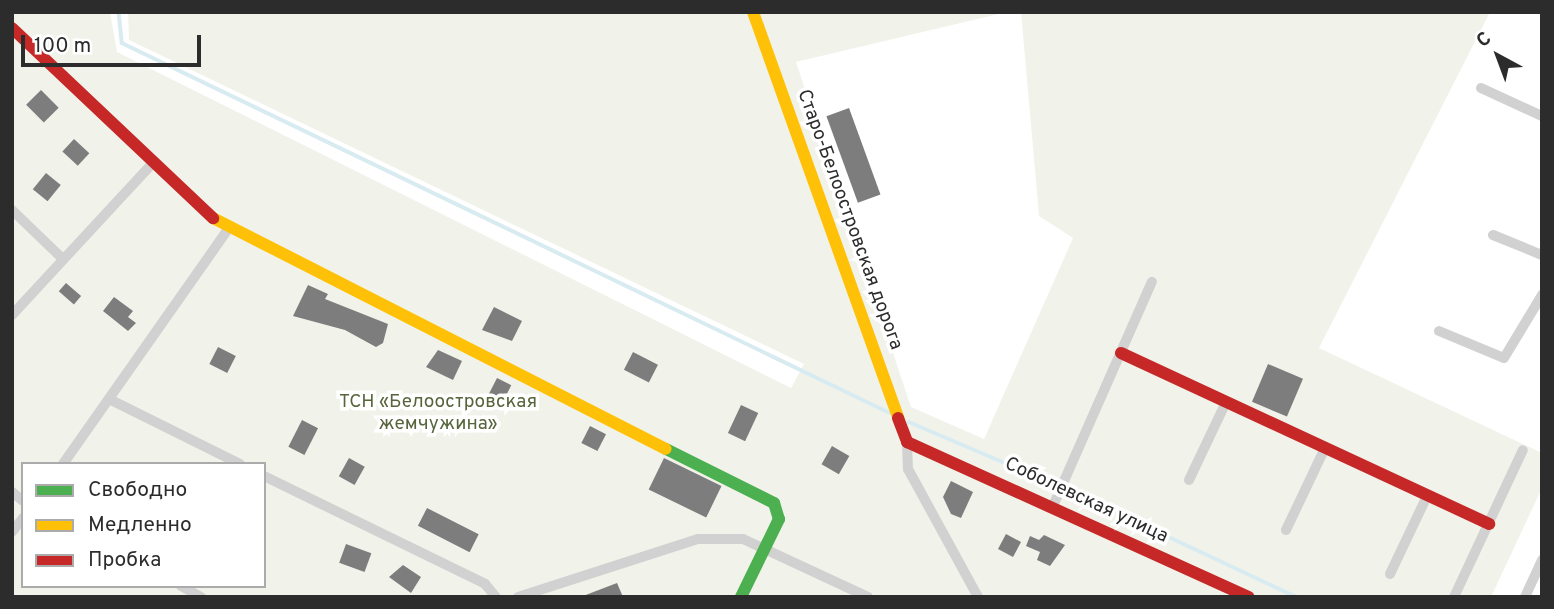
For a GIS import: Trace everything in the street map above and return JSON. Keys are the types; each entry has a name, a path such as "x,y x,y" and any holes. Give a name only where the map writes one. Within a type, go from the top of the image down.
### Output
{"street":[{"name":"Старо-Белоостровская дорога","path":"753,12 907,442"},
{"path":"12,28 153,163 228,229 774,503 779,519 741,597"},
{"path":"1481,88 1542,116"},
{"path":"12,315 153,163"},
{"path":"12,210 64,259"},
{"path":"64,462 111,400 228,229"},
{"path":"1493,235 1542,255"},
{"path":"1052,506 1152,282"},
{"path":"1439,331 1504,358 1539,307 1542,295"},
{"path":"1121,353 1489,524"},
{"path":"111,400 236,462"},
{"path":"1189,480 1226,402"},
{"name":"Соболевская улица","path":"907,442 1248,597"},
{"path":"907,442 908,469 978,597"},
{"path":"1286,530 1325,448"},
{"path":"1454,597 1523,450"},
{"path":"266,477 485,584 496,597"},
{"path":"1390,574 1427,496"},
{"path":"518,597 698,539 743,539 869,597"},
{"path":"1525,597 1542,560"},
{"path":"185,588 201,597"}],"green space":[{"name":"ТСН «Белоостровская жемчужина»","path":"12,12 110,12 117,52 791,388 804,364 129,40 128,12 1007,12 796,62 911,407 984,439 1073,238 1039,216 1021,12 1490,12 1319,348 1542,453 1542,488 1491,597 12,597"}],"building":[{"path":"41,90 59,108 44,123 26,105"},
{"path":"849,108 880,194 858,203 826,116"},
{"path":"74,139 89,153 78,166 62,151"},
{"path":"46,173 61,185 48,201 33,189"},
{"path":"66,283 81,296 74,304 59,291"},
{"path":"308,285 328,294 325,299 388,324 383,343 376,347 345,330 293,316"},
{"path":"114,297 133,311 128,317 136,323 128,331 103,311"},
{"path":"494,307 522,321 512,341 482,330"},
{"path":"218,347 236,356 227,373 209,364"},
{"path":"438,350 462,361 453,380 426,367"},
{"path":"633,352 658,365 649,383 624,370"},
{"path":"1268,364 1303,379 1287,417 1252,402"},
{"path":"497,378 511,385 501,405 487,398"},
{"path":"741,405 758,413 745,441 728,433"},
{"path":"302,420 318,428 304,455 288,447"},
{"path":"590,426 606,434 597,451 581,443"},
{"path":"832,446 849,456 839,474 822,464"},
{"path":"349,458 365,467 355,485 339,476"},
{"path":"664,458 722,486 706,518 649,489"},
{"path":"951,481 973,492 961,518 951,514 943,497"},
{"path":"427,508 479,534 470,552 418,526"},
{"path":"1006,534 1021,542 1013,557 998,549"},
{"path":"1044,535 1065,545 1050,566 1037,560 1040,552 1026,546 1030,536 1039,540"},
{"path":"346,544 371,553 365,572 339,563"},
{"path":"403,565 421,577 411,593 389,577"},
{"path":"617,583 623,597 583,597 583,596"}],"waterway":[{"path":"119,12 122,43 890,413"},
{"path":"909,422 1057,485"},
{"path":"1067,489 1296,597"}],"traffic: fast":[{"path":"666,449 774,503 779,519 741,597"}],"traffic: slow":[{"path":"753,12 898,418"},
{"path":"213,218 666,449"}],"traffic: jam":[{"path":"12,28 213,218"},
{"path":"1121,353 1489,524"},
{"path":"898,418 907,442 1248,597"}]}
